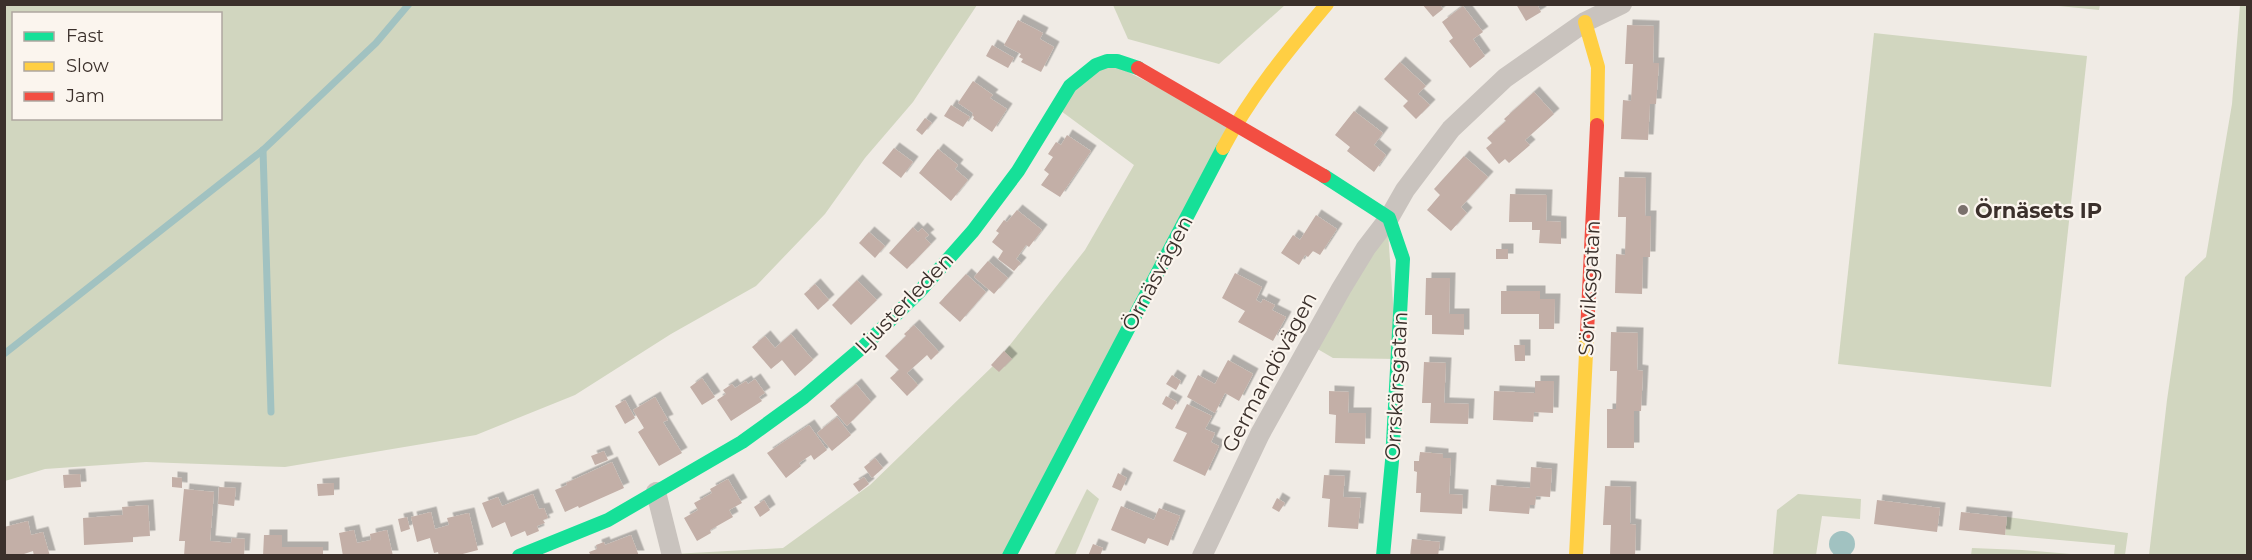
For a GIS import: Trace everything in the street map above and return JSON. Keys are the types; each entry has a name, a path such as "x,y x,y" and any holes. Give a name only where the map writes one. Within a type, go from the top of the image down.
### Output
{"street":[{"name":"Örnäsvägen","path":"1009,555 1236,124 1283,56 1328,4"},
{"name":"Germandövägen","path":"1202,555 1266,424 1361,254 1451,129 1505,78 1585,22 1622,4"},
{"name":"Sörviksgatan","path":"1576,555 1599,83 1598,67 1585,22"},
{"name":"Ljusterleden","path":"519,555 608,520 742,442 804,397 864,346 919,292 973,231 1018,171 1071,86 1096,65 1117,61 1136,66 1236,124"},
{"path":"1236,124 1298,159 1389,218"},
{"name":"Orrskärsgatan","path":"1383,555 1392,462 1403,271 1402,259 1389,218"},
{"path":"656,492 672,555"}],"green space":[{"path":"5,4 977,5 913,102 865,158 825,214 756,286 671,334 575,395 476,435 285,467 146,462 45,469 5,481"},
{"path":"2100,4 2099,10 2049,5"},
{"path":"1113,5 1285,5 1219,64 1128,39"},
{"path":"2240,5 2248,5 2247,555 2149,555 2167,400 2185,277 2206,257 2232,104"},
{"name":"Örnäsets IP","path":"1874,33 2087,56 2051,387 1838,364"},
{"path":"1106,61 1234,125 1008,555 673,556 673,554 783,548 870,485 994,365 1085,250 1134,165 1057,108"},
{"path":"1387,218 1397,359 1333,358 1309,344"},
{"path":"1087,489 1099,499 1075,555 1054,555"},
{"path":"1798,494 1861,499 1860,519 1822,516 1816,555 1773,555 1777,510"},
{"path":"2007,517 2128,533 2125,555 2114,555 2115,545 2005,535"},
{"path":"1972,548 2022,550 2083,555 1971,555"}],"water":[{"path":"1842,531 1851,535 1855,544 1851,553 1842,557 1833,553 1829,544 1833,535"}],"building":[{"path":"1422,4 1439,4 1443,9 1433,17"},
{"path":"1516,4 1537,4 1541,12 1526,21"},
{"path":"1463,6 1483,32 1473,39 1485,56 1470,68 1449,41 1453,38 1442,22"},
{"path":"1018,20 1043,33 1040,39 1054,47 1041,72 1021,62 1023,59 1019,57 1021,54 1004,45"},
{"path":"1627,25 1654,26 1653,63 1659,63 1656,104 1650,104 1648,140 1621,139 1623,100 1631,101 1632,84 1633,64 1625,64"},
{"path":"992,45 1014,58 1008,68 986,56"},
{"path":"1400,62 1426,86 1418,94 1430,105 1416,119 1403,106 1408,101 1384,79"},
{"path":"973,81 993,95 990,98 1007,109 992,132 973,119 973,113 958,103"},
{"path":"1534,92 1554,114 1525,140 1530,145 1509,163 1505,159 1499,164 1486,148 1492,143 1487,138"},
{"path":"951,105 970,117 963,127 944,116"},
{"path":"1354,111 1383,133 1374,145 1386,155 1374,172 1347,151 1350,147 1335,135"},
{"path":"925,118 932,123 922,135 916,130"},
{"path":"1067,135 1091,151 1060,197 1041,185 1049,174 1044,170 1053,157 1048,154 1056,142 1061,145"},
{"path":"894,148 913,162 901,178 882,163"},
{"path":"938,149 958,165 955,169 968,180 951,201 919,173"},
{"path":"1464,156 1488,177 1461,207 1467,213 1451,231 1427,210 1440,195 1434,189"},
{"path":"1619,177 1646,178 1645,216 1651,216 1650,257 1643,257 1642,294 1615,293 1616,254 1625,255 1626,217 1618,217"},
{"path":"1510,194 1547,195 1546,221 1561,222 1561,244 1539,243 1540,230 1532,230 1532,222 1509,222"},
{"path":"1017,210 1042,230 1029,247 1026,245 1016,259 1021,263 1014,271 998,259 1003,251 992,242 999,233 996,231 1004,220 1007,222"},
{"path":"1316,215 1337,229 1320,255 1313,251 1308,257 1305,255 1299,265 1281,253 1293,235 1300,240"},
{"path":"913,227 918,232 922,228 929,235 925,238 931,244 907,269 889,253"},
{"path":"869,232 885,246 875,258 859,243"},
{"path":"1496,249 1508,249 1508,259 1496,259"},
{"path":"988,261 1008,278 994,294 974,277"},
{"path":"1235,273 1262,287 1256,300 1261,303 1263,299 1275,305 1272,310 1286,317 1273,341 1238,322 1245,311 1222,298"},
{"path":"966,274 986,292 960,322 939,303"},
{"path":"1426,278 1450,278 1449,314 1464,314 1464,335 1432,334 1432,315 1425,315"},
{"path":"857,280 877,300 851,325 832,305"},
{"path":"815,284 829,300 818,310 804,294"},
{"path":"1501,291 1540,291 1540,299 1555,299 1554,329 1539,329 1539,314 1501,314"},
{"path":"914,325 939,352 931,360 927,355 907,373 918,385 907,396 890,378 899,370 885,356"},
{"path":"1611,332 1638,333 1637,370 1643,371 1641,411 1634,411 1634,448 1607,448 1607,409 1616,409 1617,371 1610,371"},
{"path":"791,334 813,360 795,376 782,360 771,369 752,347 765,336 775,348"},
{"path":"1514,345 1525,345 1525,361 1515,361"},
{"path":"1004,351 1012,359 999,372 991,365"},
{"path":"1228,360 1253,374 1239,401 1225,393 1215,413 1187,397 1198,375 1215,384"},
{"path":"1424,362 1446,363 1444,403 1469,404 1468,424 1430,423 1431,403 1422,403"},
{"path":"1172,375 1181,381 1176,390 1166,384"},
{"path":"702,378 715,397 702,405 690,387"},
{"path":"755,379 765,393 759,397 762,401 731,421 717,400 726,394 723,390 732,384 735,388 746,381 748,384"},
{"path":"1535,381 1554,381 1553,413 1534,412 1533,422 1493,420 1494,391 1535,393"},
{"path":"856,384 871,402 847,426 830,406"},
{"path":"1329,391 1349,392 1348,413 1366,413 1365,444 1335,443 1336,415 1329,414"},
{"path":"1166,396 1177,402 1172,410 1162,404"},
{"path":"655,397 668,420 663,422 682,453 659,466 638,432 644,428 633,410"},
{"path":"625,400 635,418 625,424 615,406"},
{"path":"1187,404 1212,416 1205,429 1215,433 1211,442 1219,446 1205,476 1173,461 1187,433 1175,428"},
{"path":"837,417 851,435 832,451 817,433"},
{"path":"809,425 827,450 814,460 811,455 799,463 801,466 786,478 767,453"},
{"path":"604,451 608,460 595,465 591,456"},
{"path":"1420,452 1443,454 1443,458 1451,458 1449,494 1463,495 1462,514 1420,512 1421,493 1416,493 1417,472 1414,471 1414,461 1419,461"},
{"path":"875,458 883,468 872,478 864,467"},
{"path":"612,462 624,488 565,512 555,490"},
{"path":"1531,467 1552,469 1550,497 1536,496 1535,505 1530,505 1529,514 1489,511 1491,485 1530,488"},
{"path":"1118,473 1127,478 1121,491 1112,487"},
{"path":"80,474 81,487 64,488 63,475"},
{"path":"1324,475 1345,476 1343,497 1361,498 1358,529 1328,527 1330,499 1322,498"},
{"path":"172,477 182,478 182,488 172,487"},
{"path":"864,477 869,484 859,492 853,484"},
{"path":"728,479 742,503 729,510 733,517 710,530 711,533 697,541 684,518 698,510 694,503 712,493 710,489"},
{"path":"334,483 334,495 318,496 317,484"},
{"path":"1605,486 1631,487 1630,524 1636,525 1635,556 1610,556 1611,525 1603,525"},
{"path":"219,487 236,488 234,506 218,504"},
{"path":"184,489 214,492 210,541 231,543 232,538 245,539 244,556 184,556 185,541 179,541"},
{"path":"533,494 539,509 544,508 548,518 543,520 545,523 537,526 539,531 527,536 525,531 511,537 505,522 492,528 482,503 498,497 502,506"},
{"path":"1277,498 1285,503 1279,512 1272,508"},
{"path":"764,500 770,510 760,517 754,507"},
{"path":"1877,500 1940,508 1937,532 1874,524"},
{"path":"148,505 150,536 133,537 133,542 84,545 83,518 123,515 122,507"},
{"path":"1121,506 1154,520 1159,508 1180,516 1168,546 1148,538 1145,544 1111,530"},
{"path":"431,512 435,529 449,525 447,518 469,513 478,550 455,556 439,556 438,552 434,553 430,538 417,542 411,517"},
{"path":"1961,512 2007,517 2005,535 1959,530"},
{"path":"407,517 410,529 401,532 398,519"},
{"path":"28,521 31,535 43,532 50,556 34,556 33,551 18,556 4,556 4,527"},
{"path":"354,530 357,543 371,540 370,534 387,530 393,556 343,556 339,533"},
{"path":"264,535 282,535 282,547 323,547 323,556 263,556"},
{"path":"631,535 639,556 591,556 589,552 597,549 596,545 604,542 605,545"},
{"path":"1412,539 1440,542 1438,556 1410,556"},
{"path":"1093,544 1103,548 1100,556 1088,556"}],"waterway":[{"path":"4,354 263,150 376,43 409,4"},
{"path":"263,150 271,412"}],"traffic: fast":[{"path":"519,556 608,520 742,442 804,397 864,346 919,292 973,231 1018,171 1070,86 1096,65 1107,61 1117,61 1138,68"},
{"path":"1009,556 1223,148"},
{"path":"1324,176 1389,218 1403,259 1392,461 1383,556"}],"traffic: slow":[{"path":"1223,148 1258,91 1327,4"},
{"path":"1585,22 1598,67 1597,125"},
{"path":"1576,556 1587,333"}],"traffic: jam":[{"path":"1138,68 1324,176"},
{"path":"1587,333 1597,125"}],"place":[{"name":"Örnäsets IP","path":"1963,210"}]}
